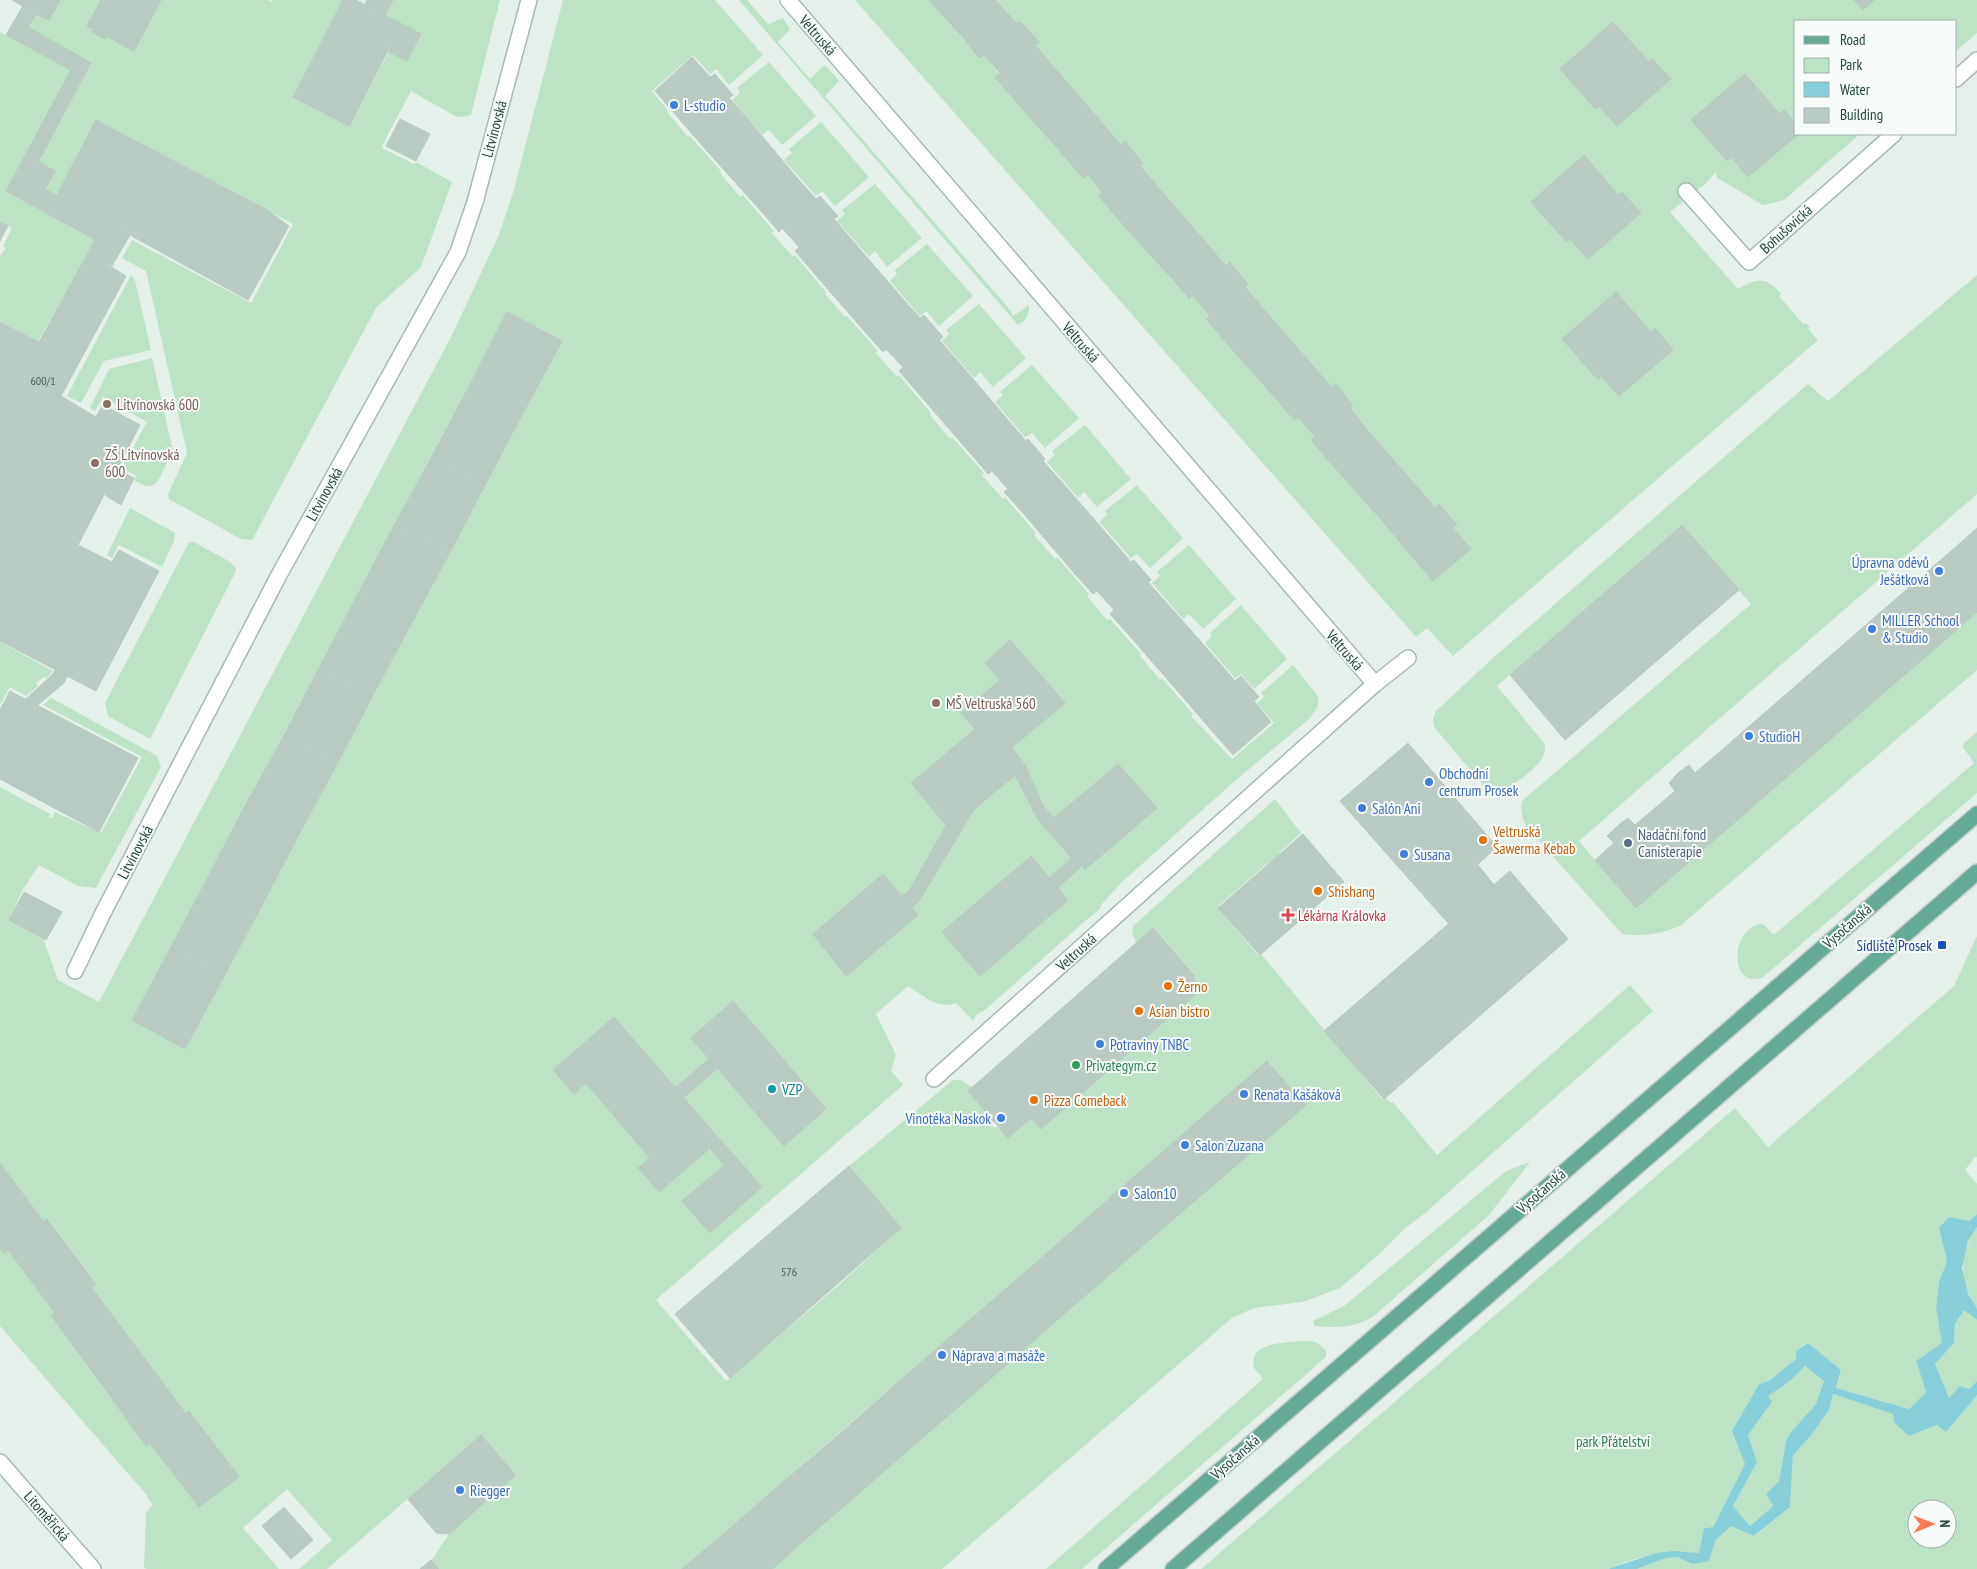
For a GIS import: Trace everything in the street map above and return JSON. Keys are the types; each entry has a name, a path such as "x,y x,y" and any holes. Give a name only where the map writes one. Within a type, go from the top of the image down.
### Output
{"main road":[{"name":"Vysočanská","path":"1106,1569 1977,814"},
{"path":"1173,1569 1977,872"}],"street":[{"name":"Litvínovská","path":"75,971 279,575 458,252 475,202 530,0"},
{"name":"Veltruská","path":"788,0 1374,684"},
{"path":"1957,78 1977,60"},
{"name":"Bohušovická","path":"1686,191 1750,262 1893,135"},
{"name":"Veltruská","path":"934,1079 1374,684 1408,658"},
{"name":"Litoměřická","path":"0,1462 93,1569"}],"green space":[{"path":"60,0 101,0 87,26 94,29 92,32 105,39 106,36 134,51 161,0 268,0 272,2 273,0 343,0 293,96 349,126 389,52 407,61 421,35 385,15 393,0 500,0 471,115 455,116 411,91 383,144 382,148 414,164 416,162 452,182 421,267 376,308 252,540 241,539 169,499 168,494 187,453 146,271 122,258 132,240 251,303 293,224 97,120 57,195 45,189 55,171 38,162 91,64 28,27 36,14 49,19"},
{"path":"563,0 715,0 763,55 729,85 716,69 710,74 693,55 652,91 688,137 690,136 721,171 720,173 740,197 743,195 774,231 772,233 793,257 795,255 826,292 825,294 878,351 876,353 897,377 899,375 950,439 952,437 984,473 982,475 1003,499 1005,497 1036,533 1034,535 1055,559 1057,557 1089,594 1087,596 1107,620 1110,619 1141,654 1140,656 1160,680 1162,678 1193,714 1191,716 1232,759 1274,723 1257,703 1264,697 1261,693 1293,665 1317,695 1318,699 1317,708 1309,719 1237,779 1121,883 1101,905 1100,909 985,1010 977,1014 973,1021 956,1003 943,1005 937,1003 908,986 876,1014 896,1055 891,1071 903,1085 656,1300 726,1381 840,1284 901,1228 849,1166 953,1080 961,1080 973,1088 968,1092 994,1121 991,1124 994,1128 1030,1117 1041,1129 1202,989 1193,978 1195,975 1154,928 1136,942 1132,933 1133,926 1275,799 1301,833 1279,853 1281,855 1271,864 1269,862 1217,907 1258,955 1261,954 1382,1099 1385,1097 1391,1103 1393,1102 1437,1155 1630,985 1653,1011 1425,1213 1403,1230 1340,1288 1303,1302 1254,1308 1232,1318 942,1569 772,1569 1305,1104 1268,1061 682,1569 439,1569 431,1561 449,1534 517,1475 481,1435 327,1569 299,1569 332,1540 287,1489 243,1528 279,1569 146,1569 144,1567 146,1512 153,1505 144,1492 0,1326 0,1248 4,1253 8,1250 55,1313 51,1317 146,1446 150,1443 198,1506 239,1477 189,1411 186,1414 91,1287 96,1283 48,1219 43,1221 0,1163 0,787 50,814 49,817 52,818 55,812 101,833 142,757 43,705 51,698 157,756 161,767 96,888 78,886 39,865 22,891 9,920 43,938 58,980 99,1002 452,335 498,237 513,193","holes":["507,313 561,341 185,1049 132,1020","1010,640 1065,703 1012,748 1025,765 1043,806 1054,818 1118,764 1157,808 1086,870 1082,866 1058,888 1068,900 980,976 943,932 1030,856 1049,878 1072,858 1015,775 973,811 919,901 912,908 918,915 846,976 813,934 883,875 902,896 909,891 947,824 911,783 975,729 961,713 1000,680 985,663","733,1001 826,1109 784,1146 717,1069 683,1098 762,1187 710,1233 683,1201 724,1165 710,1149 658,1192 638,1168 650,1158 586,1083 574,1093 553,1070 614,1017 675,1088 709,1059 691,1038"]},
{"path":"739,0 747,0 768,24 783,18 790,29 778,42 810,79 825,65 839,81 825,96 1011,311 1013,316 1029,305 1027,317 1023,321 1018,325"},
{"path":"855,0 929,0 979,58 984,55 1083,178 1088,174 1103,193 1100,196 1188,299 1193,295 1210,316 1206,319 1294,420 1298,417 1315,436 1311,440 1433,581 1471,549 1453,528 1457,525 1439,504 1435,508 1350,408 1353,404 1336,384 1331,387 1245,287 1248,283 1231,262 1226,266 1140,166 1143,162 1125,141 1121,145 1035,45 1038,42 1021,21 1017,24 996,0 1854,0 1863,10 1874,0 1977,0 1977,33 1957,50 1957,20 1794,20 1794,123 1780,114 1745,74 1692,120 1727,161 1731,157 1748,177 1798,135 1859,135 1784,200 1765,205 1761,204 1717,178 1716,172 1706,183 1670,212 1738,289 1755,281 1765,281 1770,284 1781,294 1779,296 1803,324 1806,323 1810,328 1808,329 1818,340 1453,656 1427,628 1416,637","holes":["1613,22 1649,62 1653,59 1670,80 1617,126 1599,106 1595,109 1560,69","1584,155 1618,195 1622,192 1641,213 1588,259 1570,239 1565,242 1531,202","1616,292 1651,332 1655,329 1673,350 1619,396 1601,376 1597,379 1563,339"]},
{"path":"0,32 71,70 6,191 96,240 38,341 0,321 0,256 6,248 3,246 12,228 0,222"},
{"path":"769,62 816,116 782,145 769,130 762,135 732,100 740,93 737,88"},
{"path":"821,122 869,177 835,206 822,191 816,196 784,160 792,153 789,149"},
{"path":"875,184 922,238 887,267 875,251 869,257 837,221 845,214 842,210"},
{"path":"927,244 973,296 939,326 926,311 920,316 890,281 897,274 895,270"},
{"path":"131,275 135,280 151,350 104,361 81,403 67,396"},
{"path":"1977,275 1977,494 1579,841 1632,904 1977,603 1977,670 1680,926 1652,934 1622,934 1526,826 1521,808 1522,801 1751,604 1681,525 1497,686 1545,744 1542,758 1520,780 1506,788 1493,791 1483,785 1434,727 1433,719 1436,711 1493,658 1808,384 1828,401"},
{"path":"979,304 1026,358 993,387 980,372 974,378 942,341 949,334 946,330"},
{"path":"152,358 173,451 158,481 149,486 134,480 136,476 122,468 147,422 103,397 95,411 90,408 109,369"},
{"path":"1032,365 1079,418 1045,448 1032,433 1025,437 995,402 1003,395 1000,392"},
{"path":"1085,425 1131,479 1097,507 1084,492 1078,498 1047,462 1055,455 1052,451"},
{"path":"1137,485 1183,538 1150,568 1137,554 1131,558 1099,522 1107,515 1105,511"},
{"path":"130,508 175,533 174,541 162,567 119,545 112,558 107,555"},
{"path":"189,542 194,542 230,562 236,571 150,739 108,716 105,703"},
{"path":"1189,545 1236,599 1203,629 1189,614 1183,619 1152,583 1160,576 1157,572"},
{"path":"1241,605 1287,659 1254,689 1241,674 1235,678 1205,643 1212,636 1210,633"},
{"path":"0,642 53,671 46,679 44,677 36,683 38,686 26,696 10,687 0,705"},
{"path":"1977,732 1977,793 1762,978 1751,979 1744,975 1737,960 1738,950 1746,932 1753,926 1763,924 1774,935 1974,763 1963,747 1964,743"},
{"name":"park Přátelství","path":"1977,936 1977,1157 1965,1170 1977,1184 1977,1214 1969,1221 1939,1228 1947,1261 1939,1282 1936,1307 1943,1343 1916,1361 1926,1392 1909,1409 1836,1388 1841,1370 1807,1343 1796,1351 1796,1359 1769,1381 1759,1384 1732,1431 1745,1464 1713,1527 1704,1528 1699,1554 1663,1553 1631,1560 1608,1569 1201,1569 1735,1108 1768,1147 1954,986"},
{"path":"1530,1162 1489,1215 1375,1315 1354,1325 1315,1326 1313,1321 1344,1306 1506,1171"},
{"path":"1977,1227 1977,1309 1966,1290 1963,1268 1967,1247"},
{"path":"1964,1309 1977,1320 1977,1381 1969,1389 1949,1399 1935,1364 1954,1343 1955,1324"},
{"path":"1316,1342 1326,1350 1326,1357 1082,1569 1046,1569 1263,1379 1254,1367 1254,1358 1258,1352 1264,1347 1273,1344"},
{"path":"1805,1366 1824,1381 1816,1404 1791,1432 1786,1441 1779,1481 1766,1494 1773,1506 1750,1526 1733,1506 1757,1462 1748,1435 1772,1402 1767,1396 1790,1381"},
{"path":"1833,1394 1894,1414 1909,1436 1938,1425 1946,1432 1977,1395 1977,1569 1637,1569 1666,1558 1677,1557 1692,1564 1731,1525 1755,1536 1790,1507 1793,1455 1813,1433 1829,1410"}],"water":[{"path":"1977,1214 1977,1227 1968,1241 1962,1268 1968,1294 1977,1309 1977,1320 1964,1310 1955,1324 1954,1343 1935,1364 1949,1398 1960,1386 1969,1389 1977,1381 1977,1395 1946,1432 1937,1425 1909,1436 1894,1422 1893,1414 1833,1394 1829,1410 1813,1433 1793,1455 1790,1507 1754,1536 1731,1526 1715,1541 1709,1561 1692,1564 1677,1557 1666,1558 1637,1569 1608,1569 1656,1553 1674,1551 1699,1553 1704,1528 1713,1527 1745,1464 1732,1431 1759,1384 1769,1381 1796,1359 1796,1351 1808,1343 1841,1370 1836,1388 1909,1409 1926,1392 1916,1361 1942,1343 1936,1307 1939,1282 1947,1261 1939,1228 1949,1217 1969,1221","holes":["1805,1366 1824,1381 1816,1404 1791,1432 1786,1441 1779,1481 1766,1494 1773,1506 1750,1526 1733,1506 1757,1462 1748,1435 1772,1402 1768,1396 1790,1381"]}],"building":[{"path":"12,0 60,0 49,20"},
{"path":"101,0 161,0 134,51 106,36 105,39 92,32 94,29 87,26"},
{"path":"343,0 356,0 402,24 349,126 293,97"},
{"path":"367,0 393,0 385,15 365,5"},
{"path":"929,0 996,0 999,4 962,37"},
{"path":"1854,0 1874,0 1863,10"},
{"path":"999,4 1017,24 1020,21 1039,42 1035,45 1052,65 1013,98 995,77 1000,73 984,55 979,58 962,37"},
{"path":"23,6 36,14 28,27 91,63 38,162 55,171 45,189 105,221 96,240 6,191 71,70 6,35"},
{"path":"1613,22 1649,62 1652,59 1671,79 1617,126 1599,106 1595,109 1560,69"},
{"path":"402,24 421,34 407,61 389,52"},
{"path":"692,57 710,77 715,74 733,95 729,98 746,117 707,151 655,91"},
{"path":"1052,65 1104,125 1066,158 1013,98"},
{"path":"1745,74 1780,114 1784,110 1794,122 1794,135 1798,135 1748,177 1731,157 1727,161 1691,120"},
{"path":"746,117 798,179 761,211 707,151"},
{"path":"400,119 430,134 416,161 386,146"},
{"path":"96,120 267,210 289,226 248,300 57,195"},
{"path":"1104,125 1121,145 1125,141 1143,163 1140,166 1157,186 1118,219 1099,196 1103,193 1088,174 1083,178 1066,158"},
{"path":"1584,155 1618,195 1622,192 1641,213 1588,259 1570,239 1566,242 1531,202"},
{"path":"798,179 816,199 820,196 838,216 834,219 851,239 813,272 795,251 799,247 782,228 779,232 761,211"},
{"path":"1157,186 1209,246 1171,278 1118,219"},
{"path":"105,221 130,235 112,266 88,253"},
{"path":"0,222 8,226 0,241"},
{"path":"851,239 903,299 865,332 813,272"},
{"path":"1209,246 1226,266 1230,262 1248,284 1245,287 1261,306 1223,339 1206,319 1210,316 1193,295 1189,299 1171,278"},
{"path":"88,253 126,276 61,396 96,417 103,405 140,425 78,545 112,562 119,550 159,571 96,691 0,641 0,322 39,342"},
{"path":"1616,292 1651,332 1655,328 1673,350 1619,396 1601,376 1598,380 1562,339"},
{"path":"903,299 920,318 924,315 943,337 939,340 956,359 918,393 899,371 903,367 886,349 883,352 865,332"},
{"path":"1261,306 1314,367 1277,400 1223,339"},
{"path":"507,312 562,341 523,413 470,384"},
{"path":"956,359 1008,420 970,453 918,393"},
{"path":"1314,367 1331,387 1335,383 1353,405 1350,408 1366,428 1328,460 1311,440 1315,436 1298,417 1294,420 1277,400"},
{"path":"470,384 523,413 486,483 433,454"},
{"path":"1008,420 1026,441 1028,439 1045,459 1043,461 1060,480 1023,513 1004,492 1008,489 992,471 988,474 970,453"},
{"path":"1366,428 1418,488 1381,520 1328,460"},
{"path":"433,454 486,483 449,554 395,524"},
{"path":"117,469 134,478 121,505 105,495"},
{"path":"1060,480 1113,541 1075,574 1023,513"},
{"path":"1418,488 1435,508 1439,504 1457,525 1453,528 1471,549 1433,581 1381,520"},
{"path":"395,524 449,554 411,624 357,596"},
{"path":"1682,525 1739,590 1565,740 1510,675"},
{"path":"1977,528 1977,567 1958,545"},
{"path":"1113,541 1131,562 1134,560 1151,580 1148,582 1165,601 1128,634 1110,614 1114,610 1097,591 1093,594 1075,574"},
{"path":"1958,545 1977,567 1977,612 1878,698 1837,650"},
{"path":"357,596 411,624 373,695 320,666"},
{"path":"1165,601 1218,661 1180,694 1128,634"},
{"path":"1010,640 1026,658 1000,680 985,663"},
{"path":"1837,650 1878,698 1757,803 1716,755"},
{"path":"1026,658 1065,703 1001,757 1015,775 950,830 911,783 975,729 961,713"},
{"path":"1218,661 1235,681 1241,676 1259,697 1254,701 1271,722 1233,755 1180,694"},
{"path":"320,666 373,695 336,766 283,737"},
{"path":"55,670 67,676 64,683 38,705 26,699 53,674"},
{"path":"10,691 138,758 99,832 0,779 0,710"},
{"path":"283,737 336,766 298,836 244,808"},
{"path":"1408,743 1497,847 1432,905 1340,801"},
{"path":"1012,748 1025,765 1043,806 1054,818 1118,764 1157,808 1085,870 1082,866 1058,888 1049,878 1072,858 1039,821 1015,775 1001,757"},
{"path":"1716,755 1757,803 1636,908 1595,860 1614,843 1607,836 1628,818 1635,825 1675,791 1669,783 1678,773 1689,765 1695,773"},
{"path":"244,808 298,836 261,907 207,879"},
{"path":"973,811 919,901 912,908 902,896 909,891 947,824 950,830"},
{"path":"1303,834 1344,882 1260,955 1218,908"},
{"path":"1031,856 1068,900 980,976 942,932"},
{"path":"1478,865 1494,885 1449,924 1432,905"},
{"path":"1510,871 1568,939 1384,1099 1324,1031"},
{"path":"883,874 918,915 846,976 813,934"},
{"path":"207,879 261,907 223,978 170,949"},
{"path":"24,892 62,912 46,940 9,920"},
{"path":"1153,928 1195,976 1008,1138 968,1091"},
{"path":"170,949 223,978 185,1049 132,1020"},
{"path":"1193,978 1203,988 1041,1129 1030,1117"},
{"name":"VZP","path":"733,1001 826,1109 784,1146 691,1038"},
{"path":"614,1017 720,1140 659,1192 638,1168 650,1158 586,1083 574,1094 553,1070"},
{"path":"709,1059 717,1069 683,1098 675,1088"},
{"path":"1267,1061 1306,1105 1245,1158 1206,1114"},
{"path":"1206,1114 1245,1158 1184,1210 1146,1166"},
{"path":"720,1140 735,1156 724,1165 710,1149"},
{"path":"735,1156 762,1187 710,1233 682,1201"},
{"path":"0,1163 43,1221 4,1253 0,1248"},
{"path":"849,1166 901,1228 730,1378 675,1314"},
{"path":"1146,1166 1184,1210 1123,1263 1086,1219"},
{"path":"47,1219 96,1284 55,1313 8,1250"},
{"path":"1086,1219 1123,1263 1063,1315 1025,1272"},
{"path":"1025,1272 1063,1315 1003,1368 965,1324"},
{"path":"91,1287 139,1351 99,1381 51,1316"},
{"path":"965,1324 1003,1368 942,1421 904,1377"},
{"path":"139,1351 186,1414 146,1446 99,1381"},
{"path":"904,1377 942,1421 881,1474 844,1430"},
{"path":"189,1411 239,1477 199,1507 150,1443"},
{"path":"844,1430 881,1474 821,1526 783,1482"},
{"path":"481,1435 516,1475 449,1534 436,1533 408,1499"},
{"path":"783,1482 821,1526 772,1569 753,1569 723,1534"},
{"path":"284,1507 313,1540 291,1559 262,1526"},
{"path":"723,1534 753,1569 682,1569"},
{"path":"431,1560 439,1569 420,1569"}],"place":[{"name":"L-studio","path":"674,105"},
{"name":"Litvínovská 600","path":"107,404"},
{"name":"ZŠ Litvínovská 600","path":"95,463"},
{"name":"Úpravna oděvů Ješátková","path":"1939,571"},
{"name":"MILLER School & Studio","path":"1872,629"},
{"name":"MŠ Veltruská 560","path":"936,703"},
{"name":"StudioH","path":"1749,736"},
{"name":"Obchodní centrum Prosek","path":"1429,782"},
{"name":"Salón Ani","path":"1362,808"},
{"name":"Veltruská Šawerma Kebab","path":"1483,840"},
{"name":"Nadační fond Canisterapie","path":"1628,843"},
{"name":"Susana","path":"1404,854"},
{"name":"Shishang","path":"1318,891"},
{"name":"Lékárna Královka","path":"1288,915"},
{"name":"Sídliště Prosek","path":"1942,945"},
{"name":"Žerno","path":"1168,986"},
{"name":"Asian bistro","path":"1139,1011"},
{"name":"Potraviny TNBC","path":"1100,1044"},
{"name":"Privategym.cz","path":"1076,1065"},
{"name":"VZP","path":"772,1089"},
{"name":"Renata Kašáková","path":"1244,1094"},
{"name":"Pizza Comeback","path":"1034,1100"},
{"name":"Vinotéka Naskok","path":"1001,1118"},
{"name":"Salon Zuzana","path":"1185,1145"},
{"name":"Salon10","path":"1124,1193"},
{"name":"Náprava a masáže","path":"942,1355"},
{"name":"Riegger","path":"460,1490"}]}
